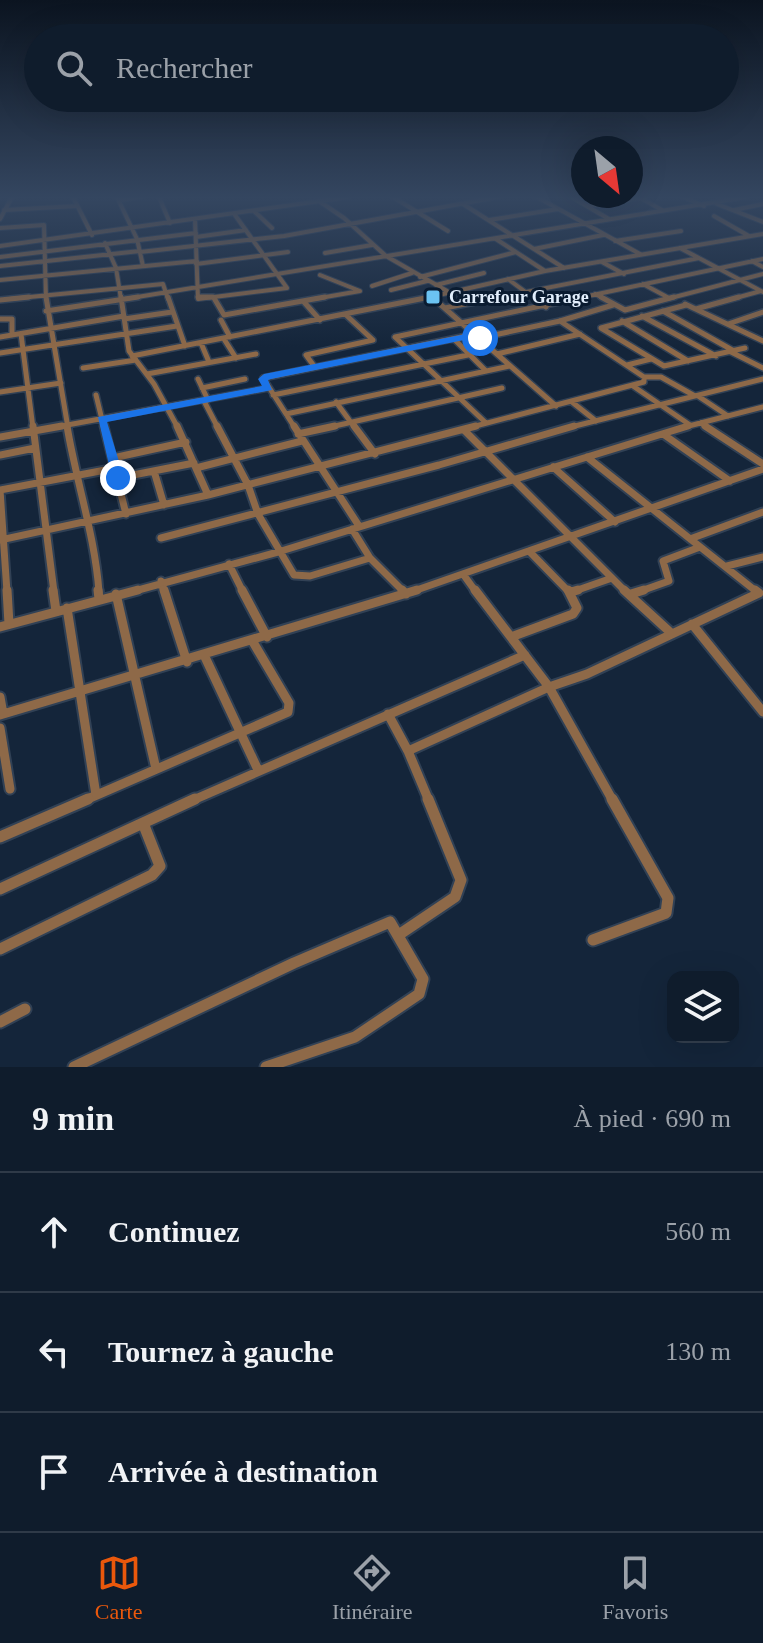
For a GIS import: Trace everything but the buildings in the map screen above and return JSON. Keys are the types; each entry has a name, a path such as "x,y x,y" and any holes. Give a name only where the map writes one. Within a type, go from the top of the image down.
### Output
{"street":[{"path":"44,247 46,311 99,599"},
{"path":"0,257 75,247"},
{"path":"107,247 116,268 127,346 167,407 186,442 208,495"},
{"path":"139,247 143,266"},
{"path":"0,266 195,247 199,300 287,288 257,247"},
{"path":"325,253 361,247"},
{"path":"374,247 412,273 447,291"},
{"path":"46,311 446,247"},
{"path":"508,247 545,271"},
{"path":"530,247 564,268"},
{"path":"534,249 545,247"},
{"path":"626,247 640,254"},
{"path":"83,368 545,271 679,247 761,289"},
{"path":"0,280 143,266 163,270 288,252"},
{"path":"420,277 516,252"},
{"path":"445,308 699,258"},
{"path":"486,423 395,337 763,259"},
{"path":"535,264 553,261"},
{"path":"752,261 763,267"},
{"path":"602,262 624,274"},
{"path":"163,270 165,293 185,346"},
{"path":"372,286 412,273"},
{"path":"436,285 484,273"},
{"path":"595,294 625,310 763,274"},
{"path":"214,298 222,315 360,291 320,275"},
{"path":"508,279 546,307"},
{"path":"391,290 427,281"},
{"path":"0,300 163,284"},
{"path":"643,284 763,341"},
{"path":"696,309 761,289"},
{"path":"432,297 556,406"},
{"path":"304,302 320,320"},
{"path":"406,594 370,558 336,493 263,378 560,321 613,305"},
{"path":"686,305 601,328 664,366 745,348"},
{"path":"663,311 763,368"},
{"path":"0,337 172,312"},
{"path":"728,324 763,312"},
{"path":"314,366 306,355 373,340 345,314"},
{"path":"642,316 716,356"},
{"path":"0,319 12,319 12,335"},
{"path":"221,320 236,358"},
{"path":"560,321 644,377 661,377 728,416"},
{"path":"621,321 688,361"},
{"path":"0,353 177,326"},
{"path":"21,334 56,611"},
{"path":"497,354 580,334"},
{"path":"454,339 486,371"},
{"path":"201,343 209,362"},
{"path":"604,349 626,343"},
{"path":"350,345 360,357"},
{"path":"147,374 256,354"},
{"path":"273,395 468,355"},
{"path":"627,365 651,359"},
{"path":"286,414 510,366"},
{"path":"1,540 87,523 375,454 633,386 644,382 644,377"},
{"path":"198,379 233,459 248,485 258,514 289,570 302,577 370,558"},
{"path":"202,388 245,379"},
{"path":"161,538 763,379"},
{"path":"0,392 61,383"},
{"path":"633,386 690,425"},
{"path":"0,437 268,388"},
{"path":"118,478 233,459 351,422 502,388"},
{"path":"96,395 126,514"},
{"path":"336,402 375,454"},
{"path":"572,402 596,421"},
{"path":"116,468 0,490 4,626 161,581 278,552 690,425 763,407"},
{"path":"701,423 763,466"},
{"path":"464,430 671,633"},
{"path":"663,434 730,481"},
{"path":"113,458 186,442"},
{"path":"0,455 35,448"},
{"path":"408,751 549,687 587,674 759,593 587,457"},
{"path":"0,697 2,714 205,657 406,594 652,509 763,466"},
{"path":"553,467 615,522"},
{"path":"154,471 164,505"},
{"path":"690,539 763,512"},
{"path":"631,594 669,581 663,561 700,547"},
{"path":"511,637 573,614 577,603 571,592 529,551"},
{"path":"727,566 763,557"},
{"path":"229,564 267,637"},
{"path":"463,574 549,687 668,898 666,913 593,940"},
{"path":"571,592 612,578"},
{"path":"161,581 187,662"},
{"path":"116,594 156,769"},
{"path":"67,608 96,795"},
{"path":"692,624 763,712"},
{"path":"0,837 288,712 291,707 253,642"},
{"path":"0,889 258,770 525,655"},
{"path":"205,657 258,770"},
{"path":"388,714 408,751 461,880 455,897 400,934"},
{"path":"0,728 10,789"},
{"path":"0,949 152,875 160,866 159,857 143,823"},
{"path":"74,1067 390,922 400,934 423,979 419,994 355,1037 266,1067"},
{"path":"0,1022 25,1009"}],"place":[{"name":"Carrefour Garage","path":"433,297"}],"route":[{"path":"118,478 101,419 268,388 263,378 268,376 476,334 480,338"}]}
